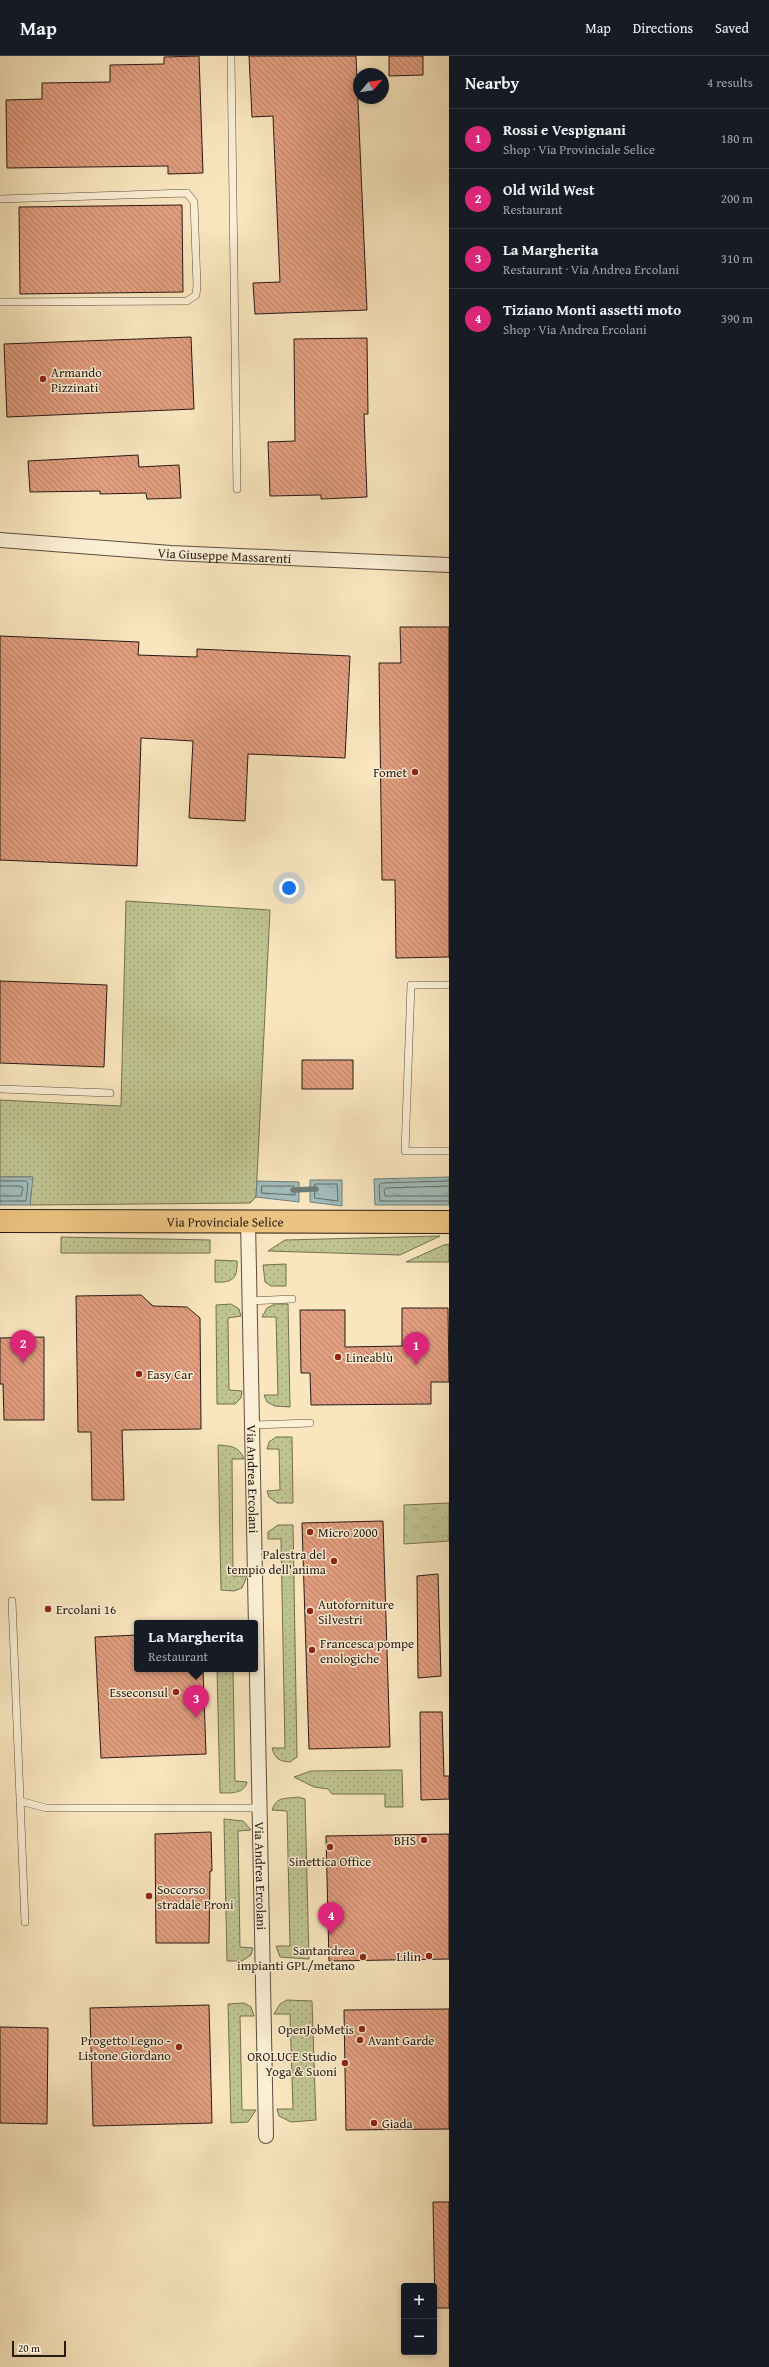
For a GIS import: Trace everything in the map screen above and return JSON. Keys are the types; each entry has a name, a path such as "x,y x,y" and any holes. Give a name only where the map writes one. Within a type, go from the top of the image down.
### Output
{"main road":[{"name":"Via Provinciale Selice","path":"0,1221 449,1222"}],"street":[{"name":"Via Giuseppe Massarenti","path":"0,540 171,552 449,565"},
{"name":"Via Andrea Ercolani","path":"248,1221 256,1620"},
{"name":"Via Andrea Ercolani","path":"257,1672 266,2136"}],"lane":[{"path":"231,56 237,489"},
{"path":"0,200 187,193 194,202 197,286 196,294 187,301 0,302"},
{"path":"449,985 411,985 405,1151 449,1151"},
{"path":"0,1089 110,1093"},
{"path":"250,1301 292,1299"},
{"path":"252,1425 310,1423"},
{"path":"12,1601 25,1922"},
{"name":"Via Andrea Ercolani","path":"20,1801 46,1808 260,1808"}],"green space":[{"path":"126,901 270,910 256,1197 250,1203 30,1205 32,1177 0,1177 0,1100 121,1106"},
{"path":"440,1236 400,1255 268,1251 285,1240"},
{"path":"61,1237 210,1240 210,1253 61,1253"},
{"path":"449,1244 449,1262 406,1262 444,1245"},
{"path":"215,1260 237,1261 236,1272 233,1279 226,1282 215,1282"},
{"path":"286,1264 286,1286 271,1286 265,1282 263,1265"},
{"path":"231,1304 239,1309 241,1316 228,1318 229,1390 242,1391 241,1398 235,1404 217,1404 216,1305"},
{"path":"275,1304 288,1304 290,1407 275,1406 267,1402 264,1395 278,1395 276,1317 262,1317 267,1308"},
{"path":"276,1437 292,1437 293,1503 277,1503 269,1497 267,1491 280,1490 279,1449 267,1449 269,1442"},
{"path":"218,1445 230,1446 237,1449 240,1451 244,1459 232,1459 233,1576 247,1576 242,1588 234,1591 221,1590"},
{"path":"449,1503 449,1541 404,1544 404,1505"},
{"path":"278,1525 293,1525 297,1757 290,1762 278,1759 272,1748 285,1748 281,1539 268,1539 268,1532"},
{"path":"217,1672 233,1672 235,1781 247,1782 240,1791 233,1793 220,1793"},
{"path":"402,1770 403,1807 385,1807 385,1794 332,1794 328,1789 314,1787 294,1777 311,1771"},
{"path":"298,1797 305,1799 309,1959 280,1957 276,1946 290,1946 287,1811 272,1810 276,1802 279,1800"},
{"path":"224,1819 243,1821 251,1830 238,1831 240,1947 253,1948 251,1955 242,1961 227,1961"},
{"path":"287,2000 312,2001 316,2120 291,2122 279,2116 277,2109 293,2109 290,2014 274,2014 280,2004"},
{"path":"244,2003 251,2007 254,2016 240,2016 242,2110 256,2110 248,2122 231,2123 228,2004"}],"water":[{"path":"0,1177 33,1177 30,1205 0,1205"},
{"path":"449,1177 449,1205 375,1205 374,1179"},
{"path":"310,1180 342,1180 342,1206 310,1202"},
{"path":"257,1181 299,1182 299,1202 256,1197"}],"building":[{"path":"199,56 203,173 168,174 168,166 7,168 6,100 42,99 42,83 110,82 110,65 164,64 164,57"},
{"path":"249,56 356,56 357,68 353,68 353,104 358,104 367,310 255,314 253,283 280,282 273,116 252,117"},
{"path":"389,56 423,56 423,75 389,76"},
{"path":"182,205 183,292 20,294 19,207"},
{"path":"191,337 194,409 7,417 4,344"},
{"path":"367,338 368,414 364,414 367,497 321,499 321,495 270,496 268,442 295,441 294,339"},
{"path":"138,455 139,467 179,465 181,498 147,499 146,493 100,494 100,491 30,492 28,461"},
{"name":"Fomet","path":"400,627 449,627 449,957 396,958 395,880 382,880 379,663 401,663"},
{"path":"0,636 139,642 138,655 197,657 197,649 350,656 345,758 248,754 245,821 189,818 193,741 141,738 137,866 0,860"},
{"path":"0,981 107,985 104,1067 0,1063"},
{"path":"302,1060 353,1060 353,1089 302,1089"},
{"name":"Easy Car","path":"141,1295 153,1306 187,1307 200,1318 201,1429 122,1430 124,1500 92,1500 91,1432 78,1432 76,1296"},
{"path":"402,1308 448,1308 449,1382 431,1382 431,1404 311,1405 310,1373 301,1373 300,1310 345,1310 345,1347 402,1346"},
{"path":"44,1337 44,1420 4,1420 3,1384 0,1384 0,1338"},
{"path":"383,1521 390,1747 309,1749 302,1523"},
{"path":"438,1574 441,1676 418,1678 417,1576"},
{"path":"134,1635 134,1672 203,1672 206,1754 101,1758 95,1637"},
{"path":"420,1712 442,1712 444,1776 449,1776 449,1799 421,1800"},
{"path":"211,1832 212,1871 210,1871 209,1943 156,1943 155,1834"},
{"path":"449,1834 449,1959 329,1961 326,1836"},
{"path":"209,2005 212,2123 93,2126 90,2008"},
{"path":"449,2009 449,2129 346,2130 344,2010"},
{"path":"0,2027 48,2028 47,2124 0,2123"},
{"path":"433,2202 449,2202 449,2308 437,2308 437,2283 435,2283"}],"waterway":[{"path":"293,1190 316,1189"}],"place":[{"name":"Armando Pizzinati","path":"43,379"},
{"name":"Fomet","path":"415,772"},
{"name":"Lineablù","path":"338,1357"},
{"name":"Old Wild West","path":"23,1363"},
{"name":"Rossi e Vespignani","path":"416,1365"},
{"name":"Easy Car","path":"139,1374"},
{"name":"Micro 2000","path":"310,1532"},
{"name":"Palestra del tempio dell'anima","path":"334,1561"},
{"name":"Ercolani 16","path":"48,1609"},
{"name":"Autoforniture Silvestri","path":"310,1611"},
{"name":"Francesca pompe enologiche","path":"312,1650"},
{"name":"Esseconsul","path":"176,1692"},
{"name":"La Margherita","path":"196,1718"},
{"name":"BHS","path":"424,1840"},
{"name":"Sinettica Office","path":"330,1847"},
{"name":"Soccorso stradale Proni","path":"149,1896"},
{"name":"Tiziano Monti assetti moto","path":"331,1935"},
{"name":"Lilin","path":"429,1956"},
{"name":"Santandrea impianti GPL/metano","path":"363,1957"},
{"name":"OpenJobMetis","path":"362,2029"},
{"name":"Avant Garde","path":"360,2040"},
{"name":"Progetto Legno - Listone Giordano","path":"179,2047"},
{"name":"OROLUCE Studio Yoga & Suoni","path":"345,2063"},
{"name":"Giada","path":"374,2123"}]}
